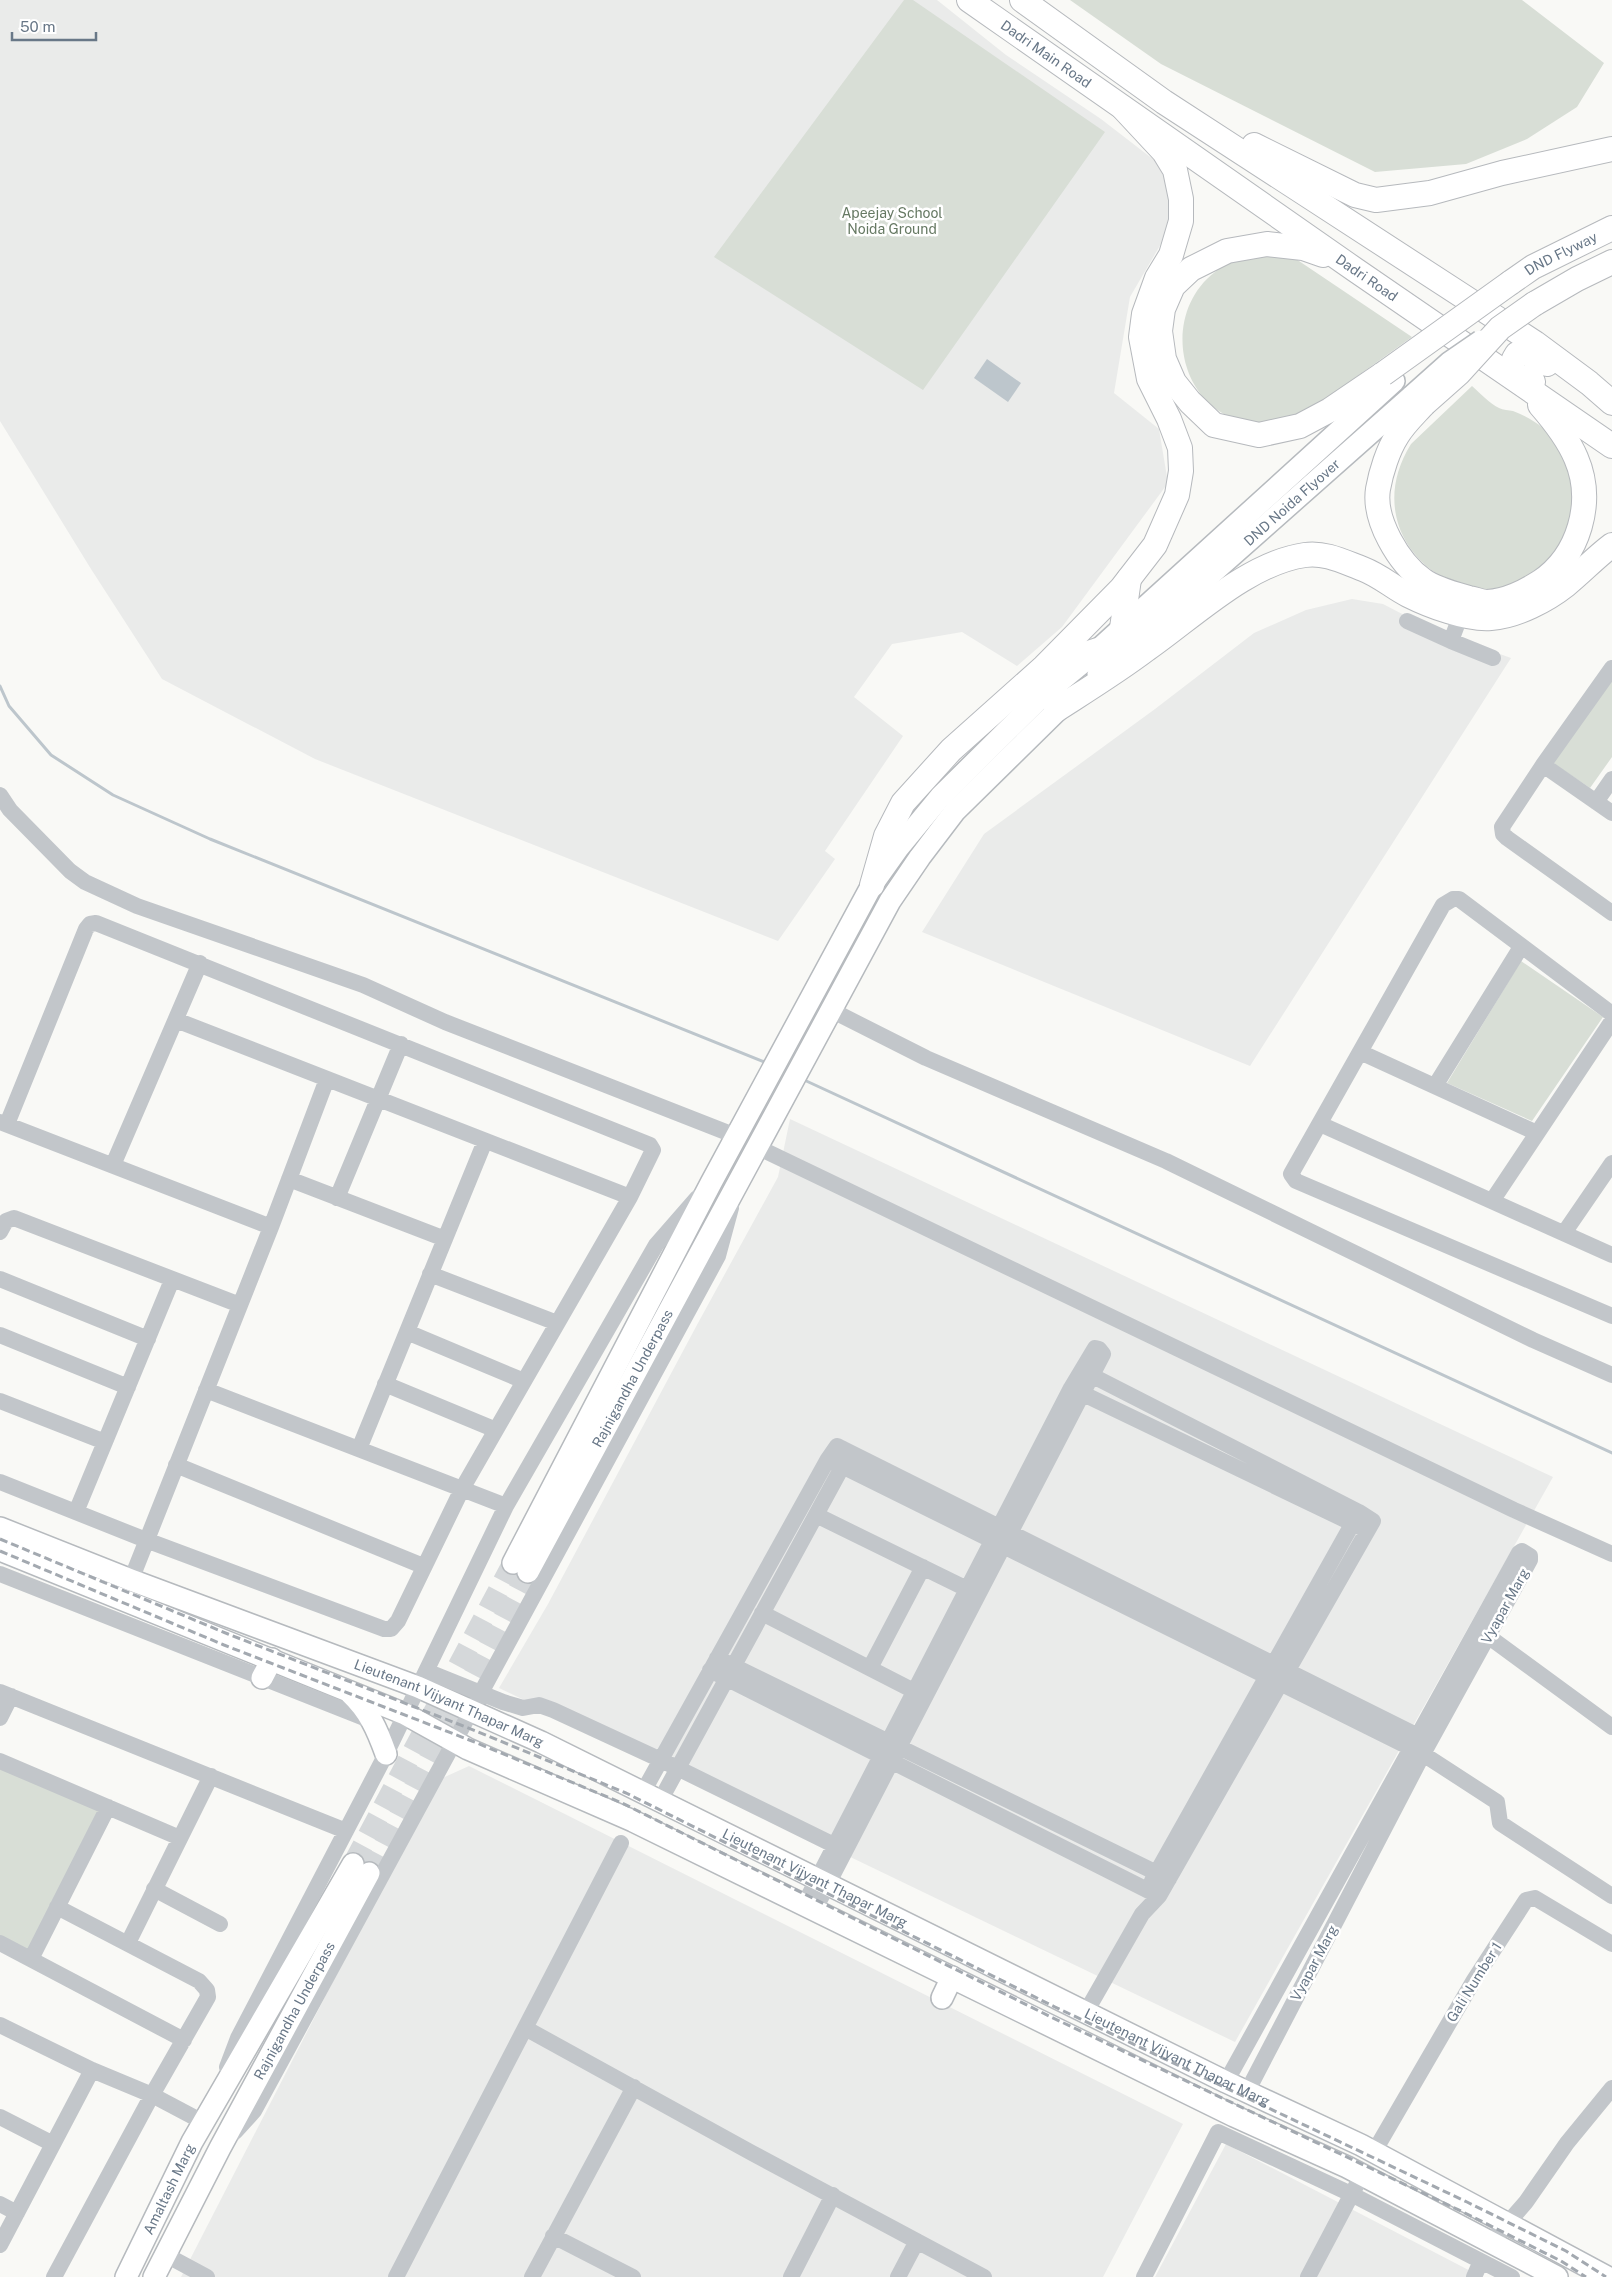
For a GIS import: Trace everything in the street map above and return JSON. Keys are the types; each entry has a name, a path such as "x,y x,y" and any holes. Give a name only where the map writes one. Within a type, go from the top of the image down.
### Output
{"highway":[{"name":"Dadri Main Road","path":"969,0 1123,108"},
{"path":"1022,0 1164,102 1535,343 1589,383 1612,403"},
{"path":"1164,102 1355,195 1376,200 1430,194 1502,174 1612,149"},
{"name":"Dadri Road","path":"1123,108 1612,446"},
{"path":"872,885 886,836 903,803 951,750 1044,667 1129,578 1154,545 1177,495 1182,471 1180,448 1169,418 1149,378 1141,337 1144,314 1157,278 1172,255 1181,221 1181,199 1175,170 1164,152 1123,108"},
{"name":"DND Flyway","path":"1388,378 1470,313 1533,267 1612,228"},
{"path":"1354,269 1303,248 1267,244 1227,251 1190,269 1173,286 1163,309 1160,331 1164,359 1174,382 1190,402 1214,426 1259,435 1300,426 1388,378"},
{"name":"DND Flyway","path":"1418,400 1460,373 1500,328 1534,304 1577,279 1612,262"},
{"path":"1612,408 1530,353 1517,354 1514,359 1516,369 1521,374 1567,406 1612,446"},
{"path":"1418,400 1397,436 1384,467 1378,490 1382,521 1388,537 1405,563 1424,581 1459,595 1487,602 1520,594 1550,575 1567,555 1578,534 1584,509 1584,488 1576,459 1553,420 1524,386"},
{"path":"1056,710 1147,650 1217,596 1252,574 1284,560 1306,554 1329,556 1380,576 1407,595 1449,613 1491,618 1519,611 1546,598 1566,585 1612,545"},
{"path":"1122,628 1129,578"},
{"path":"1044,667 1098,650"}],"main road":[{"name":"DND Noida Flyover","path":"872,885 899,847 941,796 1042,696 1122,628 1388,378"},
{"name":"DND Noida Flyover","path":"828,1015 890,901 955,811 1056,710 1418,400"},
{"name":"Rajnigandha Underpass","path":"828,1015 736,1186 520,1567 711,1183 872,885"},
{"name":"Lieutenant Vijyant Thapar Marg","path":"0,1528 130,1580 422,1679 470,1712 540,1742 651,1796 1086,2012 1374,2152 1607,2277"},
{"name":"Lieutenant Vijyant Thapar Marg","path":"0,1550 267,1668 348,1690 405,1714 455,1742 633,1821 1234,2116 1362,2174 1486,2252 1557,2277"},
{"path":"348,1690 364,1706 386,1754"},
{"name":"Rajnigandha Underpass","path":"214,2102 361,1869 220,2148"},
{"path":"942,1998 952,1977"},
{"name":"Amaltash Marg","path":"126,2277 214,2102"},
{"name":"Amaltash Marg","path":"154,2277 220,2148"}],"street":[{"path":"1451,641 1461,614"},
{"path":"1407,621 1494,658"},
{"path":"1612,668 1502,826 1503,834 1612,913"},
{"path":"1543,765 1612,813"},
{"path":"1596,802 1612,779"},
{"path":"0,795 10,810 70,871 85,882 128,902 247,946 363,985 445,1022 739,1131"},
{"path":"1612,1014 1459,899 1453,898 1443,906 1292,1171 1292,1178 1296,1181 1612,1316"},
{"path":"0,1482 146,1540 384,1629 391,1629 396,1625 462,1489 630,1197 653,1153 650,1145 200,963 96,922 90,924 86,929 4,1123 271,1227"},
{"path":"1435,1086 1521,947"},
{"path":"113,1165 200,963"},
{"path":"828,1015 1166,1161 1533,1340 1612,1375"},
{"path":"176,1020 630,1197"},
{"path":"1492,1201 1612,1021"},
{"path":"337,1198 401,1044"},
{"path":"1360,1052 1537,1133"},
{"path":"130,1580 271,1227 327,1079"},
{"path":"1320,1124 1612,1255"},
{"path":"761,1140 1514,1510 1612,1554"},
{"path":"359,1449 485,1141"},
{"path":"1564,1233 1612,1164"},
{"path":"289,1179 445,1239"},
{"path":"214,2102 238,2038 386,1754 506,1506 656,1245 711,1183"},
{"path":"220,2148 254,2111 718,1256 736,1186"},
{"path":"0,1232 6,1221 14,1218 240,1305"},
{"path":"430,1274 557,1323"},
{"path":"0,1279 148,1339"},
{"path":"76,1512 172,1280"},
{"path":"407,1332 524,1381"},
{"path":"0,1335 128,1387"},
{"path":"810,1907 1086,1373 1356,1518"},
{"path":"385,1384 496,1430"},
{"path":"206,1390 506,1506"},
{"path":"1077,1391 1356,1518 1372,1520 1368,1532 1277,1674"},
{"path":"0,1401 105,1442"},
{"path":"651,1796 660,1760 714,1664 835,1462 850,1452 1001,1536 1420,1745 1497,1802 1500,1823 1612,1896"},
{"path":"835,1462 1001,1536"},
{"path":"651,1796 677,1768 730,1672 816,1515 835,1462"},
{"path":"176,1465 424,1566"},
{"path":"816,1515 967,1589"},
{"path":"1086,2012 1277,1674 1356,1518"},
{"path":"889,1751 914,1691 967,1589 1001,1536"},
{"path":"870,1668 923,1567"},
{"path":"0,1574 267,1668 372,1721"},
{"path":"762,1613 914,1691"},
{"name":"Vyapar Marg","path":"1227,2079 1483,1633 1612,1727"},
{"path":"714,1664 889,1751 993,1812 1153,1893"},
{"path":"422,1679 481,1694 523,1708 533,1705 546,1708 677,1768 839,1848"},
{"path":"0,1718 5,1694 346,1830"},
{"name":"Vyapar Marg","path":"1248,2090 1420,1745"},
{"path":"889,1751 1000,1796 1163,1876"},
{"path":"0,1762 180,1838"},
{"path":"128,1943 211,1776"},
{"path":"993,1812 1000,1796"},
{"path":"31,1959 108,1807"},
{"path":"1085,1859 1092,1841"},
{"path":"396,2277 621,1843"},
{"path":"154,1889 220,1924"},
{"name":"Gali Number 1","path":"1374,2152 1474,1980 1526,1900 1535,1898 1612,1944"},
{"path":"54,2277 152,2094 208,1997 207,1990 199,1981 57,1908"},
{"path":"0,1943 184,2040"},
{"path":"0,2025 92,2070 152,2094 203,2122"},
{"path":"525,2028 752,2153 984,2277"},
{"path":"0,2245 92,2070"},
{"path":"532,2277 634,2087"},
{"path":"1474,2277 1486,2252 1526,2202 1567,2143 1612,2088"},
{"path":"0,2116 53,2144"},
{"path":"1144,2277 1218,2132 1351,2194 1486,2252 1512,2277"},
{"path":"1308,2277 1362,2174"},
{"path":"791,2277 833,2196"},
{"path":"0,2204 17,2213"},
{"path":"553,2236 633,2277"},
{"path":"898,2277 917,2241"},
{"path":"166,2255 207,2277"}],"shaded area":[{"path":"0,0 937,0 1006,55 1101,119 1158,163 1171,195 1169,230 1130,297 1114,393 1159,429 1168,483 1062,627 1017,666 962,632 892,644 854,697 903,736 825,851 835,859 778,941 315,759 162,679 91,569 0,421"},
{"path":"987,359 1021,383 1008,402 974,378"},
{"path":"1352,599 1383,604 1433,630 1511,658 1250,1066 922,932 984,834 1155,709 1254,633 1306,610"},
{"path":"790,1119 1553,1477 1235,2042 499,1688 548,1604 778,1177"},
{"path":"469,1766 1183,2124 1103,2277 181,2277 436,1781"},
{"path":"1226,2144 1482,2277 1155,2277"}],"green space":[{"name":"Apeejay School Noida Ground","path":"904,0 913,0 1105,132 923,390 714,257"},
{"path":"1070,0 1522,0 1604,63 1577,107 1527,139 1466,164 1375,172 1161,64"},
{"path":"1260,254 1296,259 1412,337 1308,413 1263,423 1233,418 1211,405 1195,387 1186,364 1182,339 1186,314 1197,291 1215,272 1231,263"},
{"path":"1472,386 1495,406 1526,417 1549,433 1563,454 1575,490 1567,533 1558,549 1549,559 1521,581 1491,589 1459,584 1431,570 1409,546 1396,517 1396,482 1411,444"},
{"path":"1612,676 1612,757 1590,788 1553,763"},
{"path":"1521,961 1603,1017 1532,1121 1447,1083"},
{"path":"0,1766 101,1809 29,1951 0,1937"}],"waterway":[{"path":"0,686 9,706 51,755 113,795 210,839 767,1063"},
{"path":"802,1079 1612,1453"}],"tunnel":[{"path":"353,1864 513,1563"},
{"path":"369,1873 528,1572"}],"railway":[{"path":"0,1539 228,1634 476,1731 626,1793 1055,2007 1467,2202 1566,2251 1606,2277"},
{"path":"0,1551 224,1645 472,1741 622,1803 1051,2017 1463,2212 1561,2261 1586,2277"}]}
